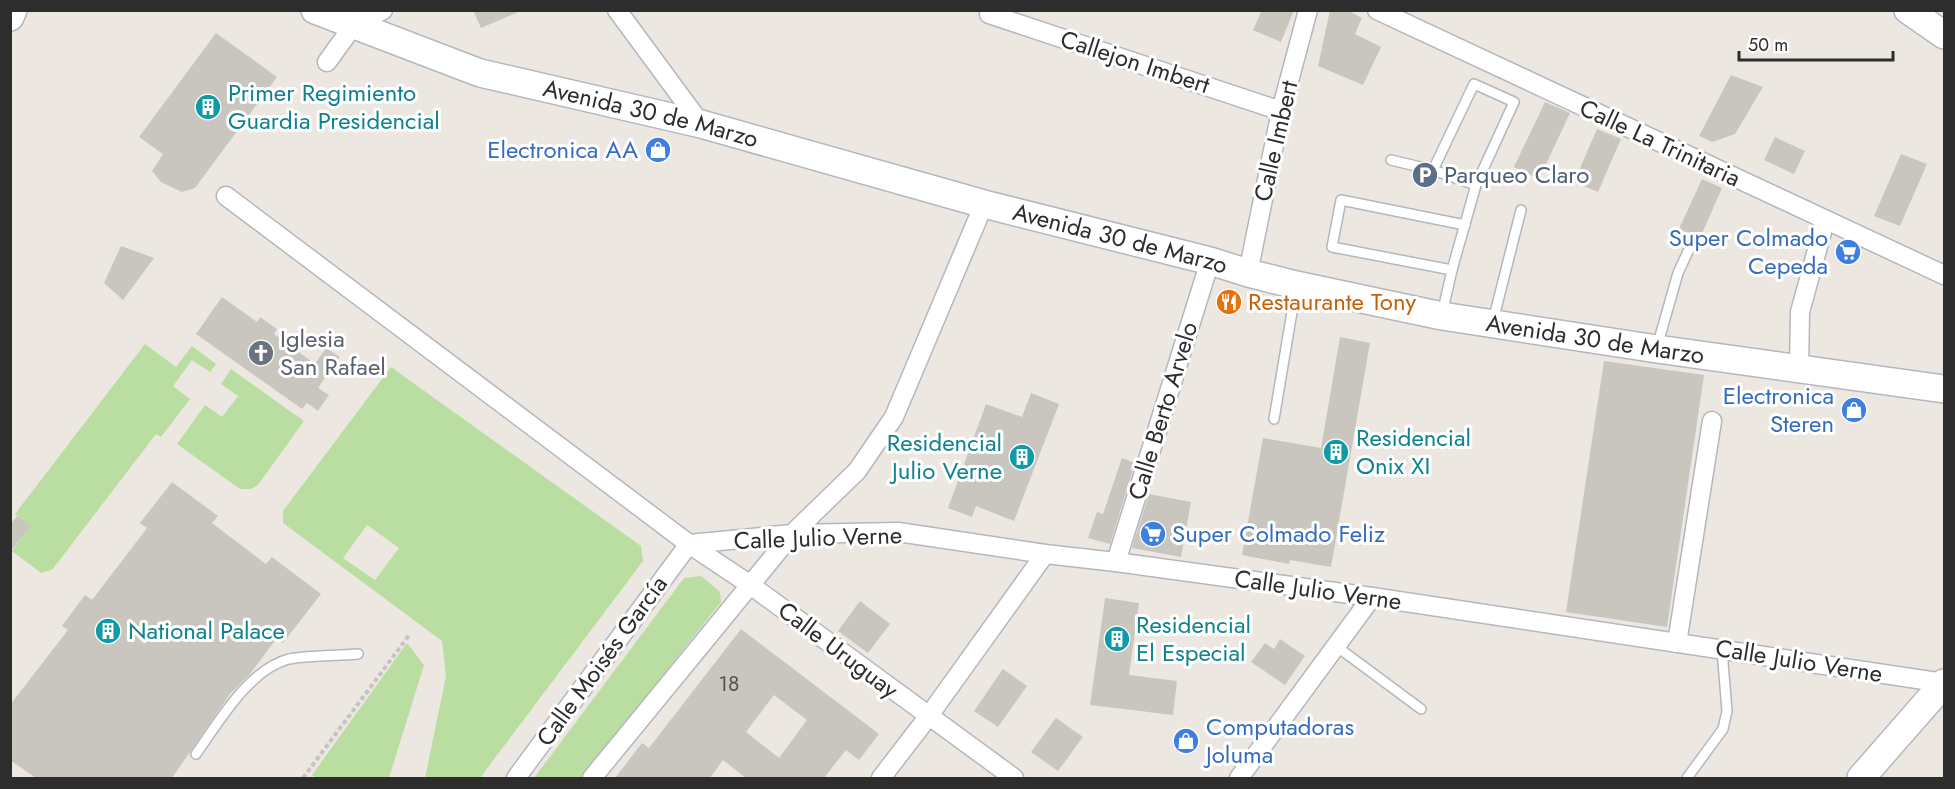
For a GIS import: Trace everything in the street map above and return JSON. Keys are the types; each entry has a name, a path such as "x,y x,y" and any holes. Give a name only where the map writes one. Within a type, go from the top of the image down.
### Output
{"main road":[{"path":"10,16 13,10"},
{"name":"Avenida 30 de Marzo","path":"315,10 480,74 701,124 984,204 1296,285 1442,316 1944,389"},
{"path":"1908,10 1944,35"},
{"path":"1862,778 1944,683"}],"street":[{"path":"327,62 353,26 383,10"},
{"path":"617,10 701,124"},
{"name":"Calle Imbert","path":"1248,273 1281,111 1308,10"},
{"name":"Calle La Trinitaria","path":"1377,10 1944,275"},
{"name":"Callejon Imbert","path":"989,15 1281,111"},
{"name":"Calle Uruguay","path":"226,196 689,544 749,584 1014,778"},
{"path":"592,778 749,584 792,534 856,471 894,417 984,204"},
{"path":"1799,369 1800,312 1825,221"},
{"name":"Calle Berto Arvelo","path":"1116,562 1210,261"},
{"path":"1677,643 1712,421"},
{"name":"Calle Julio Verne","path":"689,544 792,534 898,532 1045,554 1372,597 1944,683"},
{"name":"Calle Moisés García","path":"516,778 689,544"},
{"path":"880,778 928,717 1045,554"},
{"path":"1239,778 1372,597"}],"lane":[{"path":"1433,171 1474,84 1514,102 1476,185 1452,270 1442,316"},
{"path":"1391,160 1476,185"},
{"path":"1452,270 1332,247 1341,200 1465,225"},
{"path":"1492,324 1521,210"},
{"path":"1657,349 1678,273 1692,243"},
{"path":"1274,419 1296,285"},
{"path":"1336,646 1421,709"},
{"path":"1687,778 1723,729 1726,711 1722,650"},
{"path":"196,754 242,691 273,667 288,659 358,654"}],"path":[{"path":"306,777 410,634"}],"green space":[{"path":"145,344 176,367 192,346 216,364 210,372 192,360 173,386 190,399 161,437 156,434 52,570 41,573 12,551 30,526 15,514"},
{"path":"391,367 641,546 643,561 480,778 425,778 446,676 442,641 283,523 283,511","holes":["367,525 399,548 375,580 343,558"]},
{"path":"231,369 304,421 258,485 251,489 240,489 177,444 205,405 222,417 238,396 221,384"},
{"path":"701,576 720,592 721,602 581,778 534,778 684,578"},
{"path":"407,643 424,665 389,778 315,778 312,775"}],"building":[{"path":"473,10 523,10 481,28"},
{"path":"1262,10 1294,10 1281,42 1253,30"},
{"path":"1330,10 1347,10 1362,18 1355,34 1381,47 1363,85 1318,66"},
{"name":"Primer Regimiento Guardia Presidencial","path":"216,33 277,77 195,188 182,192 161,182 152,171 163,154 139,137"},
{"path":"1731,75 1763,87 1735,134 1712,142 1699,136"},
{"path":"1545,102 1570,113 1539,179 1514,167"},
{"path":"1597,129 1621,139 1598,192 1574,182"},
{"path":"1775,137 1805,151 1794,174 1764,160"},
{"path":"1901,154 1927,164 1900,226 1874,216"},
{"path":"1702,179 1722,188 1700,238 1679,229"},
{"name":"Super Colmado Cepeda","path":"1844,240 1858,247 1851,265 1836,259"},
{"path":"121,246 154,258 123,300 104,283"},
{"name":"Iglesia San Rafael","path":"222,297 257,322 260,317 277,329 274,334 315,364 326,348 340,357 318,388 329,395 318,411 307,403 302,409 196,334"},
{"path":"1340,337 1370,343 1331,567 1290,560 1289,564 1242,555 1263,438 1321,448"},
{"path":"1604,361 1704,375 1667,627 1566,612"},
{"path":"1031,393 1059,404 1014,521 976,506 972,517 948,508 986,404 1022,417"},
{"path":"1122,458 1135,463 1110,544 1088,538 1097,512 1103,514"},
{"name":"National Palace","path":"172,482 218,516 212,523 266,564 272,557 321,594 283,643 277,638 249,675 230,694 172,778 36,778 10,760 10,705 68,630 62,626 85,595 92,600 147,528 140,523"},
{"path":"1149,494 1191,502 1181,557 1132,548"},
{"path":"17,516 31,526 10,552 10,525"},
{"name":"Residencial El Especial","path":"1105,598 1139,603 1129,675 1177,681 1173,715 1090,705"},
{"path":"860,601 890,624 868,653 838,631"},
{"path":"741,629 879,734 859,760 846,750 824,778 746,778 723,760 710,778 615,778 642,743 649,748","holes":["774,695 807,720 779,758 746,732"]},
{"path":"1280,639 1305,656 1285,685 1251,662 1265,643 1274,649"},
{"path":"1003,669 1027,686 998,727 974,711"},
{"path":"1056,718 1083,737 1058,771 1031,752"}],"place":[{"name":"Primer Regimiento Guardia Presidencial","path":"208,107"},
{"name":"Electronica AA","path":"658,150"},
{"name":"Parqueo Claro","path":"1425,175"},
{"name":"Super Colmado Cepeda","path":"1848,252"},
{"name":"Restaurante Tony","path":"1229,302"},
{"name":"Iglesia San Rafael","path":"261,353"},
{"name":"Electronica Steren","path":"1854,410"},
{"name":"Residencial Onix XI","path":"1336,452"},
{"name":"Residencial Julio Verne","path":"1022,457"},
{"name":"Super Colmado Feliz","path":"1153,534"},
{"name":"National Palace","path":"108,631"},
{"name":"Residencial El Especial","path":"1117,639"},
{"name":"Computadoras Joluma","path":"1186,741"}]}
